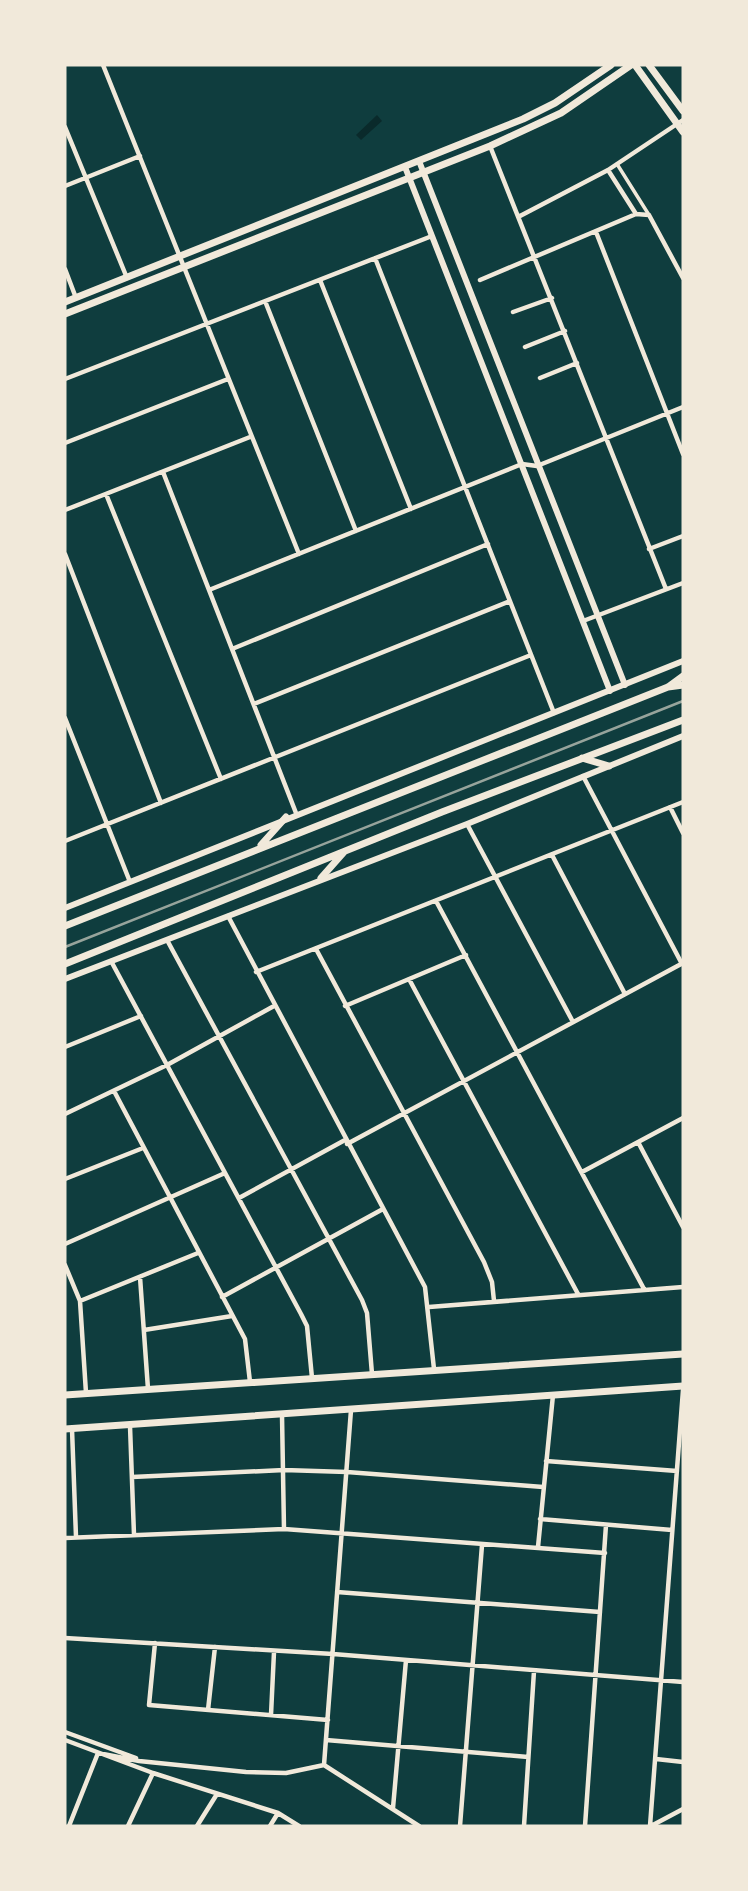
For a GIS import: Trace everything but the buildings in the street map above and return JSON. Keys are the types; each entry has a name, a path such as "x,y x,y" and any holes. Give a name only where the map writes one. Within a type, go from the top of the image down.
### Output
{"main road":[{"path":"65,302 405,167 555,103 611,65"},
{"path":"65,314 490,146 561,113 633,65 681,122 683,132"},
{"path":"649,65 683,111"},
{"path":"668,687 683,676"},
{"path":"65,926 668,687 683,685"},
{"path":"65,964 346,850 682,719"},
{"path":"582,758 609,766"},
{"path":"259,847 286,817"},
{"path":"321,878 346,850"},
{"path":"65,1395 683,1354"},
{"path":"68,1429 683,1388"}],"street":[{"path":"103,65 299,554"},
{"path":"520,216 608,170 681,122"},
{"path":"65,127 127,278"},
{"path":"490,146 537,258 666,589"},
{"path":"65,186 140,156"},
{"path":"419,161 625,685"},
{"path":"617,164 649,215 683,278"},
{"path":"405,167 610,691"},
{"path":"608,170 636,214"},
{"path":"480,280 636,214 649,215"},
{"path":"596,232 683,454"},
{"path":"65,379 432,236"},
{"path":"375,258 554,713"},
{"path":"65,269 76,298"},
{"path":"320,280 411,509"},
{"path":"513,312 552,298"},
{"path":"265,301 356,531"},
{"path":"525,346 565,331"},
{"path":"540,378 577,363"},
{"path":"65,443 228,379"},
{"path":"209,590 522,464 537,466 683,407"},
{"path":"65,510 250,437"},
{"path":"163,472 296,813"},
{"path":"106,494 221,779"},
{"path":"649,549 683,536"},
{"path":"232,649 488,544"},
{"path":"65,554 161,803"},
{"path":"583,621 683,583"},
{"path":"254,704 510,601"},
{"path":"65,841 531,655"},
{"path":"65,908 296,813 683,661"},
{"path":"65,718 130,882"},
{"path":"65,979 321,878 467,824 683,736"},
{"path":"239,1198 291,1169 403,1114 682,963 583,776"},
{"path":"256,972 683,802"},
{"path":"670,807 683,833"},
{"path":"467,824 573,1023"},
{"path":"552,855 625,994"},
{"path":"436,901 520,1051 645,1289"},
{"path":"228,916 425,1287 434,1369"},
{"path":"167,940 367,1313 372,1374"},
{"path":"316,949 484,1262 492,1282 494,1301"},
{"path":"345,1006 466,954"},
{"path":"111,961 307,1326 312,1378"},
{"path":"409,979 578,1294"},
{"path":"65,1114 167,1065 274,1006"},
{"path":"65,1047 141,1016"},
{"path":"114,1091 245,1339 250,1382"},
{"path":"582,1172 683,1118"},
{"path":"638,1142 683,1227"},
{"path":"65,1179 143,1148"},
{"path":"65,1244 225,1173"},
{"path":"222,1297 383,1209"},
{"path":"80,1301 198,1253"},
{"path":"65,1265 80,1301 86,1394"},
{"path":"140,1277 148,1389"},
{"path":"429,1307 683,1287"},
{"path":"144,1330 232,1316"},
{"path":"650,1826 682,1431 683,1388"},
{"path":"538,1547 553,1395"},
{"path":"324,1765 351,1410"},
{"path":"282,1415 284,1529"},
{"path":"130,1426 134,1535"},
{"path":"68,1429 76,1537"},
{"path":"546,1461 677,1471"},
{"path":"132,1477 284,1470 347,1472 543,1487"},
{"path":"676,1499 683,1499"},
{"path":"540,1519 672,1530"},
{"path":"585,1826 607,1525"},
{"path":"65,1538 284,1529 605,1553"},
{"path":"460,1826 482,1544"},
{"path":"337,1592 600,1612"},
{"path":"65,1638 333,1654 683,1682"},
{"path":"155,1643 149,1705 328,1720"},
{"path":"208,1710 215,1647"},
{"path":"271,1715 274,1652"},
{"path":"393,1808 406,1660"},
{"path":"524,1826 534,1671"},
{"path":"65,1732 151,1762"},
{"path":"65,1740 153,1773 278,1813 299,1826"},
{"path":"326,1740 528,1757"},
{"path":"98,1754 151,1762 286,1773 324,1765 419,1826"},
{"path":"69,1826 98,1754"},
{"path":"656,1759 683,1762"},
{"path":"128,1826 153,1773"},
{"path":"197,1826 217,1794"},
{"path":"650,1826 683,1809"},
{"path":"271,1826 278,1813"}],"water":[{"path":"377,115 382,121 361,140 356,135"}],"railway":[{"path":"65,947 683,701"}]}
